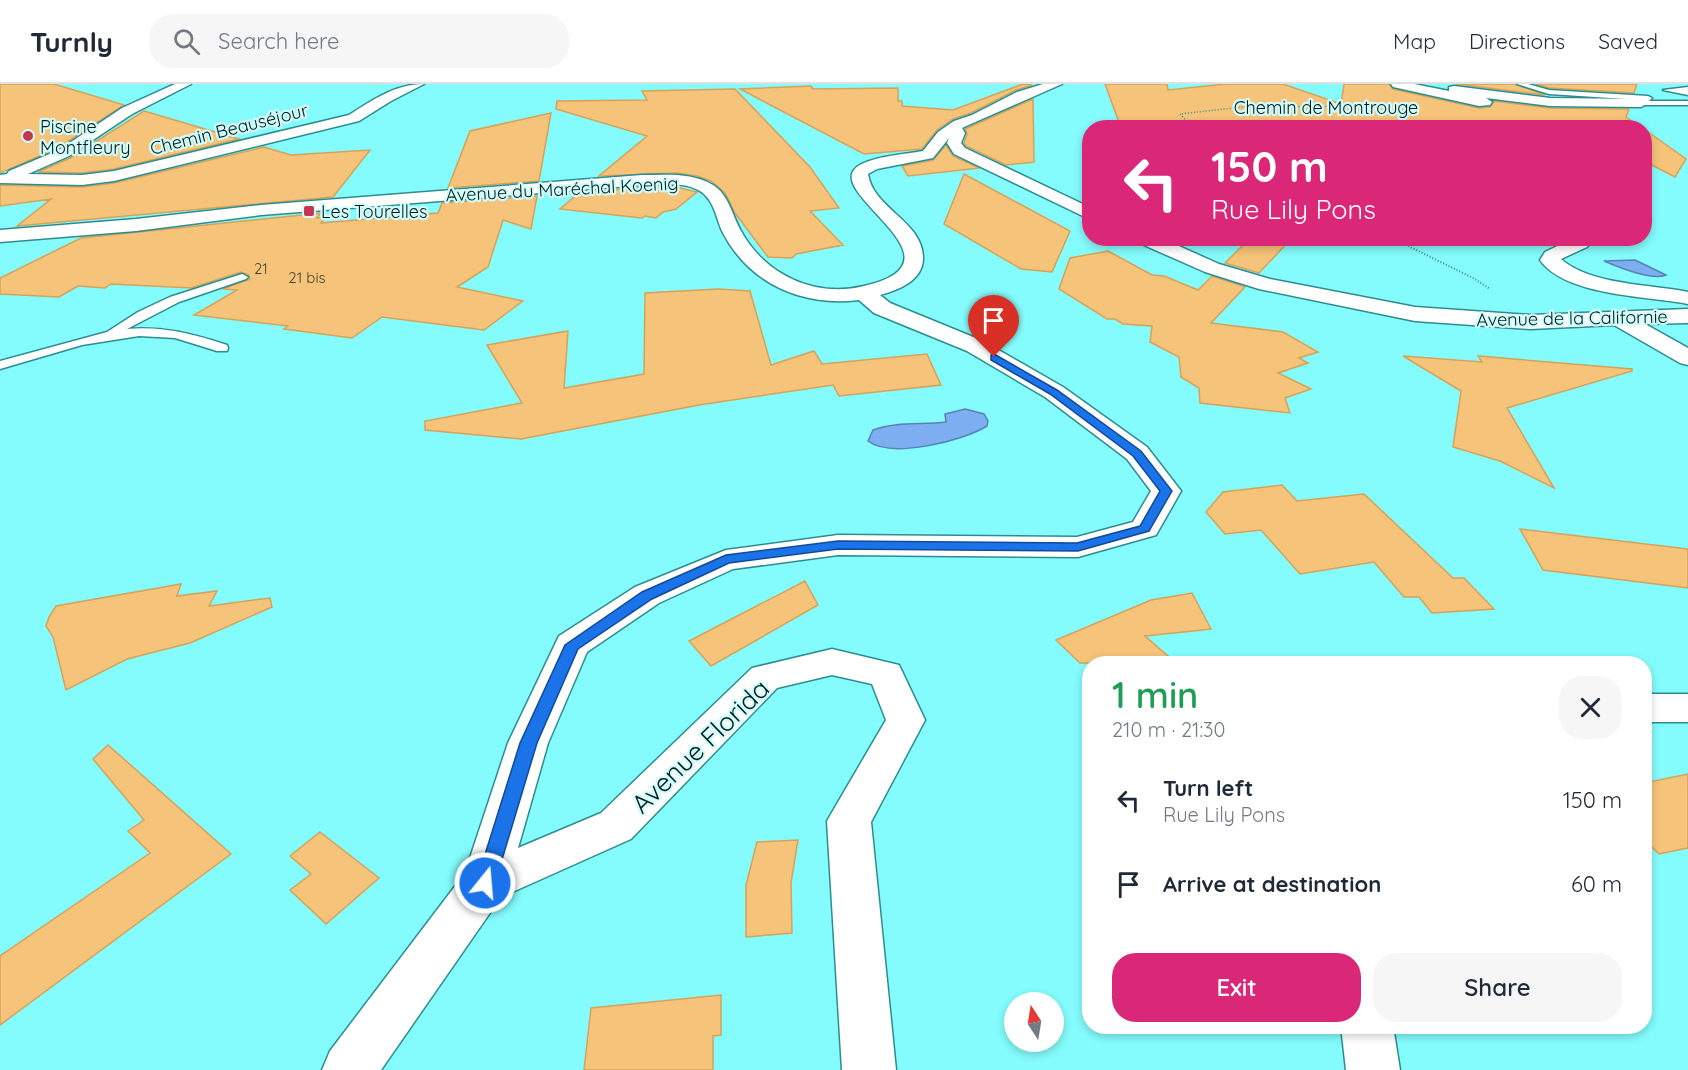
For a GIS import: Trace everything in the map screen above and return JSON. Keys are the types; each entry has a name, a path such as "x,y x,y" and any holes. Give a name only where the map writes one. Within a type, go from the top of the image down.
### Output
{"street":[{"path":"2,179 64,153 127,111 185,84"},
{"name":"Chemin Beauséjour","path":"2,179 82,180 114,176 354,118 386,98 418,84"},
{"path":"957,126 1022,95 1056,84"},
{"path":"1397,84 1479,102 1485,102 1454,90 1550,102 1641,103"},
{"path":"977,102 957,126 958,133 954,143 959,151 1082,210"},
{"name":"Avenue du Maréchal Koenig","path":"0,236 125,226 282,208 642,180 682,181 705,187 713,193 721,201 729,224 744,251 767,272 791,288 820,293 865,294 908,275 914,262 912,249 903,233 861,186 860,172 872,165 928,155 943,135 957,126"},
{"name":"Avenue de la Californie","path":"1163,246 1237,277 1289,290 1415,314 1530,322 1688,316"},
{"path":"1575,246 1552,256 1550,260 1554,265 1580,278 1688,298"},
{"path":"349,1070 485,883 528,743 572,645 647,595 726,560 838,545 1078,547 1145,528 1166,491 1137,453 1044,386 975,346 882,309 865,294"},
{"path":"1621,320 1688,358"},
{"name":"Avenue Florida","path":"485,883 616,826 765,678 832,662 886,674 906,720 849,821 869,1070"},
{"path":"1652,708 1688,708"},
{"path":"1368,1034 1373,1070"}],"lane":[{"path":"1520,84 1549,92 1648,98 1641,103"},
{"path":"1641,103 1688,103"},
{"path":"109,337 132,320 157,307 186,294 242,277"},
{"path":"0,365 134,332 160,332 194,338 222,348"}],"path":[{"name":"Chemin de Montrouge","path":"1186,120 1180,114 1242,107 1391,106"},
{"path":"1408,246 1473,278 1530,322"}],"water":[{"path":"1635,260 1666,275 1644,275 1604,261"},
{"path":"965,409 984,414 988,421 987,426 962,437 927,446 893,448 879,446 868,441 873,430 882,427 946,422 945,414"}],"building":[{"path":"0,84 54,84 124,105 58,148 0,173"},
{"path":"1023,84 1032,85 953,119 937,130 922,149 864,154 740,89 811,86 813,89 898,88 898,101 902,101 902,106 953,110"},
{"path":"1105,84 1167,84 1168,90 1226,84 1283,84 1341,104 1344,84 1389,84 1393,89 1479,108 1490,107 1494,101 1550,108 1629,109 1626,117 1630,120 1118,120"},
{"path":"1456,84 1515,84 1545,95"},
{"path":"1536,84 1637,84 1634,93 1549,88"},
{"path":"735,89 810,167 839,208 810,211 843,245 796,254 792,258 768,257 735,213 725,193 711,181 678,173 599,176 647,136 556,109 557,101 647,100 642,91"},
{"path":"1033,99 1034,162 1006,165 966,146 964,143 967,134 965,129"},
{"path":"144,111 239,139 114,169 82,173 38,172 70,158"},
{"path":"551,113 539,181 448,188 470,131"},
{"path":"1652,135 1686,159 1675,177 1652,165"},
{"path":"946,145 953,156 979,168 908,176 902,166 933,160"},
{"path":"264,147 291,155 370,150 333,197 17,226 51,199 0,206 0,185 82,187 114,183"},
{"path":"964,174 1070,231 1052,272 1021,269 944,224"},
{"path":"672,186 697,192 676,209 663,212 656,218 560,209 580,192"},
{"path":"537,196 531,229 503,220 488,267 457,287 523,301 484,330 382,317 352,338 284,329 288,326 194,315 237,290 223,289 250,279 249,275 241,272 191,288 111,284 105,288 78,286 59,297 0,294 0,278 81,238 321,213 317,218 325,218 321,223 438,213 442,203"},
{"path":"1242,246 1284,246 1259,273 1225,263"},
{"path":"1108,251 1152,275 1164,276 1198,290 1212,276 1245,287 1211,323 1283,332 1318,352 1299,358 1308,363 1278,373 1311,389 1285,398 1290,413 1200,403 1199,388 1181,377 1179,357 1150,342 1152,326 1123,324 1115,319 1107,319 1059,289 1070,258"},
{"path":"718,289 750,291 771,365 814,351 822,364 927,354 941,385 839,396 833,385 699,405 521,439 425,430 425,421 522,403 487,345 568,331 564,388 644,374 645,293"},
{"path":"1403,356 1482,362 1478,356 1632,369 1632,371 1507,408 1554,488 1500,461 1453,447 1461,391"},
{"path":"1282,485 1297,501 1364,494 1453,578 1464,578 1494,609 1432,613 1419,597 1404,597 1374,562 1300,574 1261,530 1225,534 1206,512 1223,492"},
{"path":"1520,529 1688,549 1688,588 1543,570"},
{"path":"805,581 818,605 711,666 689,641"},
{"path":"181,584 177,596 217,591 209,606 270,598 272,607 190,643 127,659 66,690 53,637 46,626 56,606"},
{"path":"1192,593 1211,629 1145,636 1168,656 1082,656 1082,663 1056,640 1151,600"},
{"path":"108,745 231,854 0,1025 0,956 150,853 128,831 144,820 93,759"},
{"path":"1688,774 1688,848 1659,854 1652,847 1652,781"},
{"path":"320,832 379,878 326,924 290,890 311,874 290,856"},
{"path":"798,840 791,883 792,933 746,937 746,885 757,842"},
{"path":"721,995 721,1035 713,1036 713,1070 584,1070 591,1008"}],"place":[{"name":"Piscine Montfleury","path":"28,136"},
{"name":"Les Tourelles","path":"309,211"}],"route":[{"path":"485,883 528,743 572,645 647,595 726,560 838,545 1078,547 1145,528 1166,491 1137,453 1054,392 994,357"}]}
